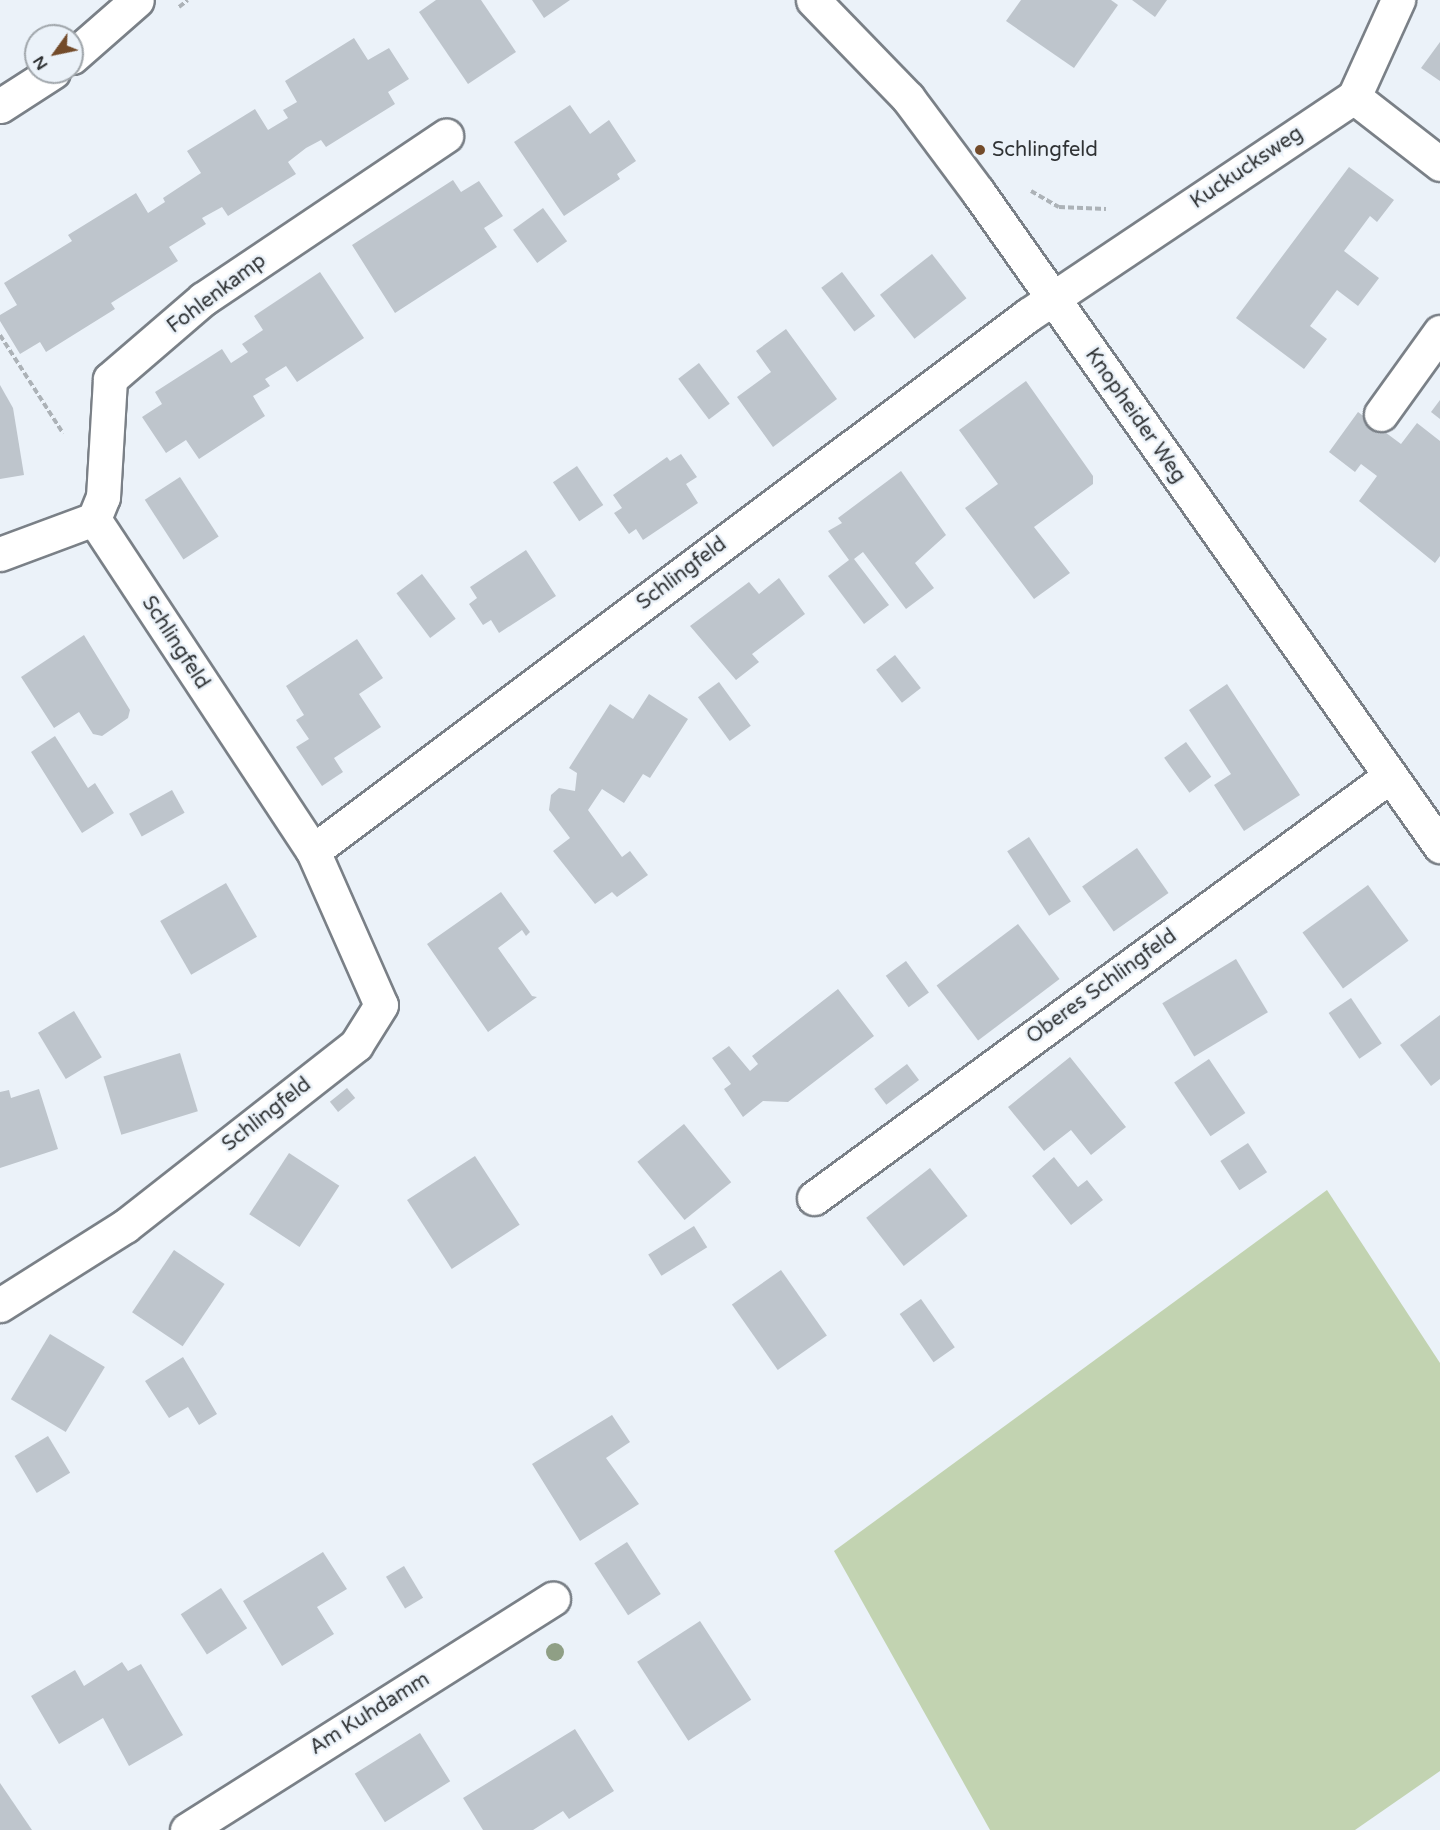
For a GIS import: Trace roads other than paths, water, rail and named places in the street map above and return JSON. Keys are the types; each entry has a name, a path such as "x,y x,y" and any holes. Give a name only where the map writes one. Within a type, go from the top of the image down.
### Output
{"street":[{"path":"84,46 137,0"},
{"name":"Knopheider Weg","path":"813,0 908,98 1053,298 1440,846"},
{"path":"1398,0 1354,97 1440,164"},
{"path":"0,106 34,84"},
{"name":"Kuckucksweg","path":"1053,298 1354,97"},
{"name":"Fohlenkamp","path":"94,519 104,497 110,379 203,299 446,136"},
{"name":"Schlingfeld","path":"313,851 1053,298"},
{"path":"1381,414 1440,332"},
{"path":"0,554 94,519"},
{"name":"Schlingfeld","path":"0,1305 125,1226 356,1045 381,1005 313,851 94,519"},
{"name":"Oberes Schlingfeld","path":"814,1198 1390,776"},
{"name":"Am Kuhdamm","path":"187,1830 553,1599"}],"place":[{"name":"Schlingfeld","path":"980,150"}]}
